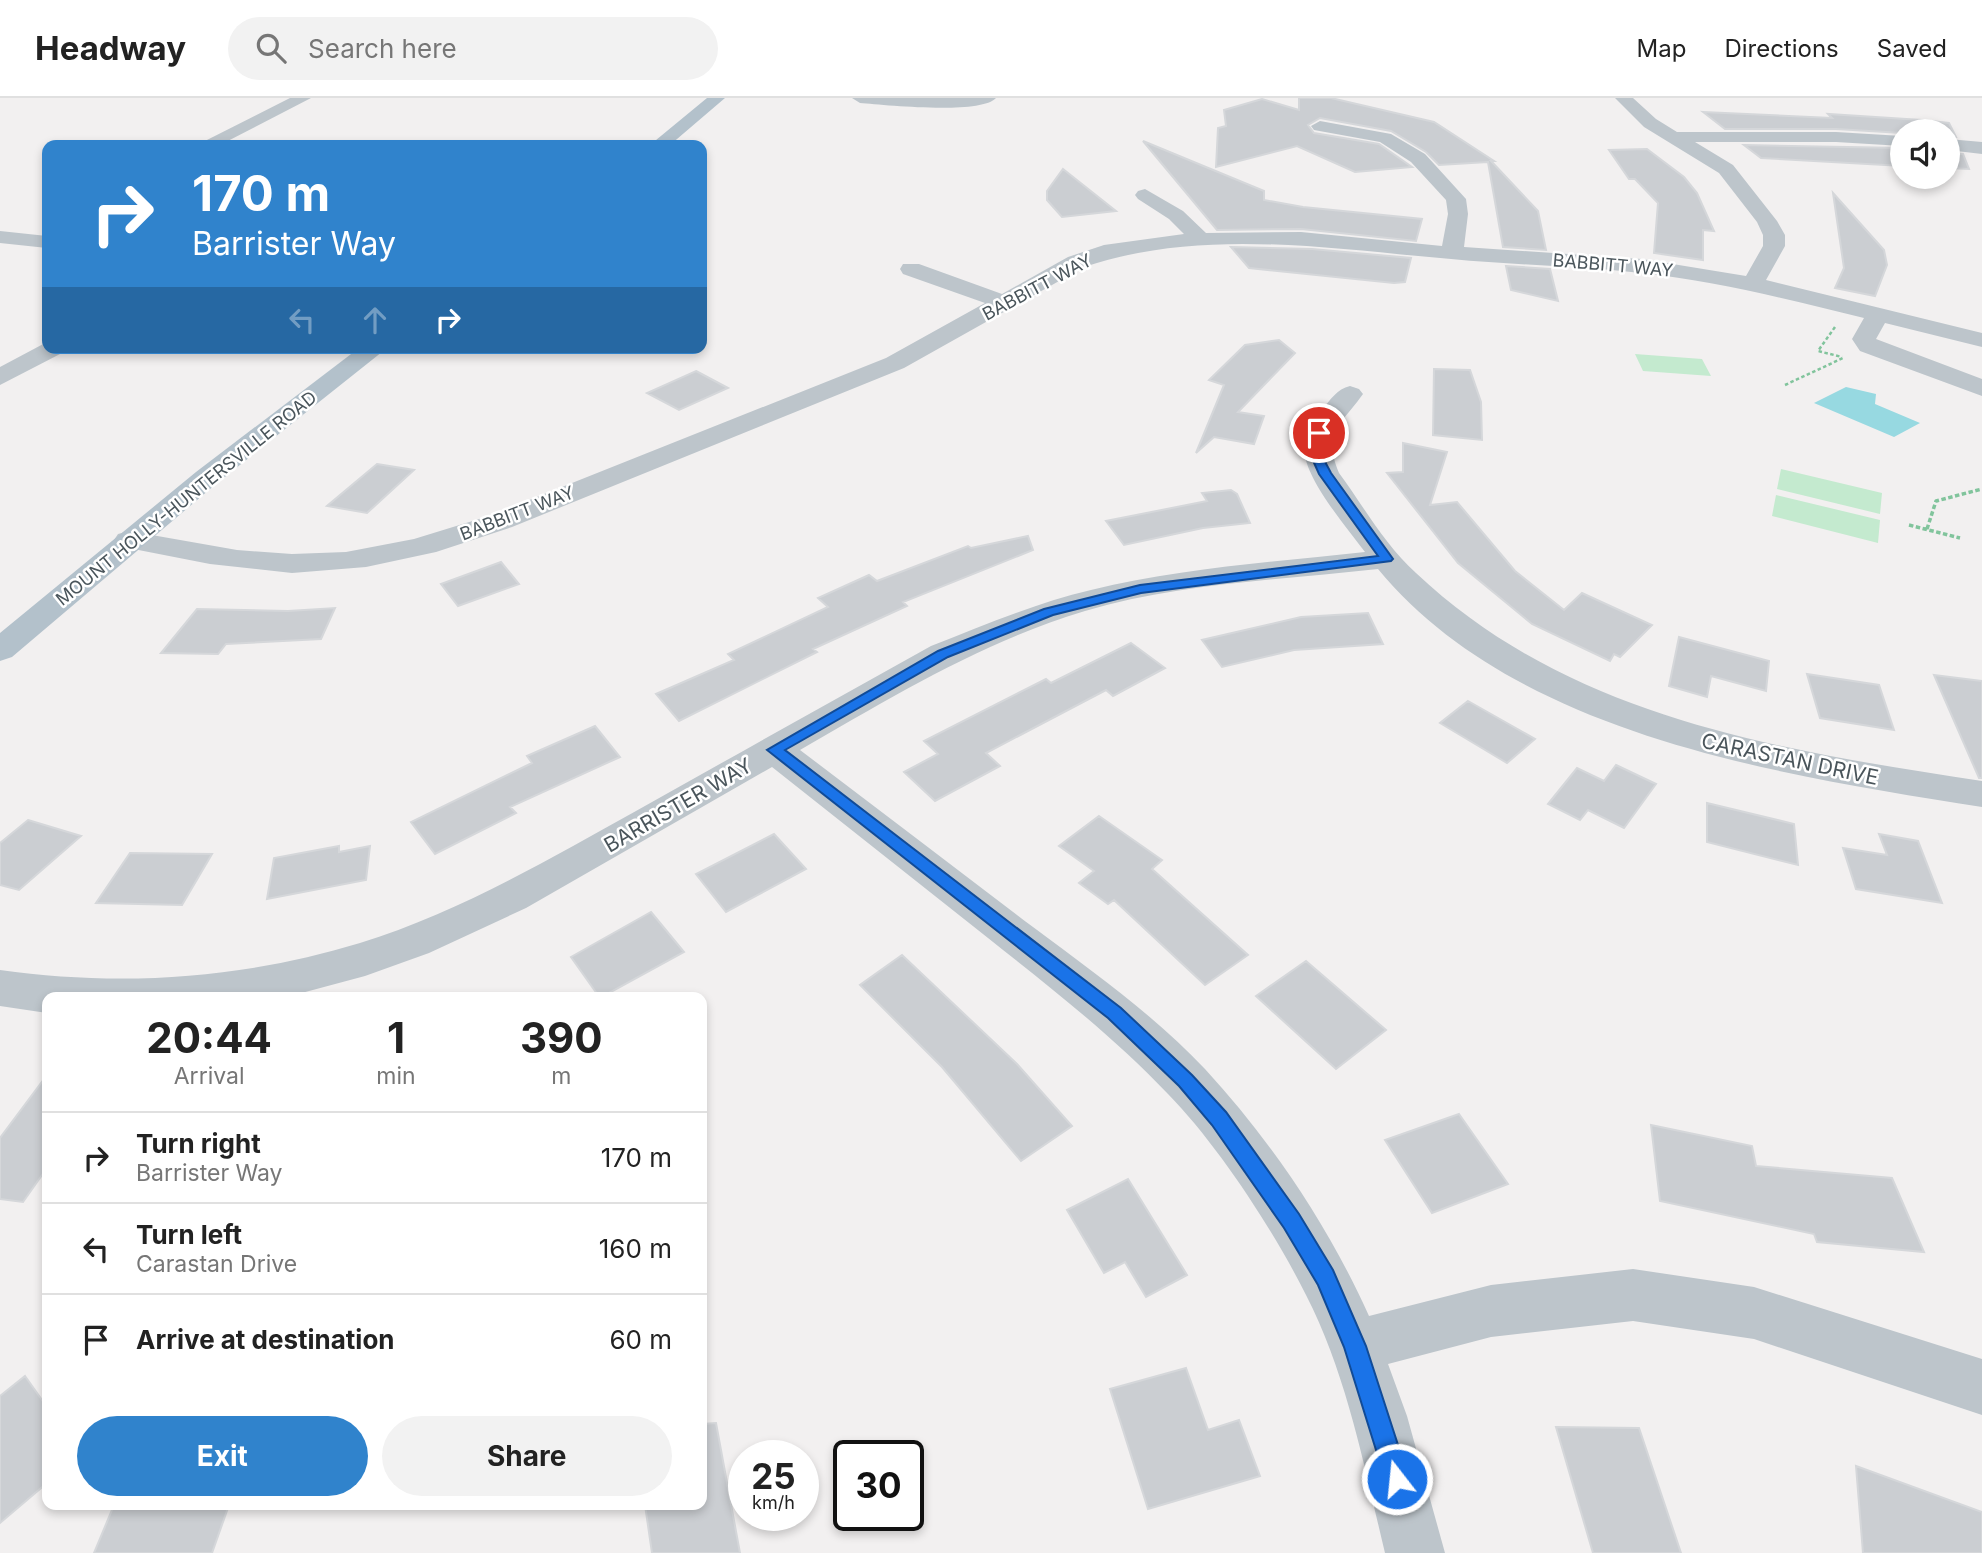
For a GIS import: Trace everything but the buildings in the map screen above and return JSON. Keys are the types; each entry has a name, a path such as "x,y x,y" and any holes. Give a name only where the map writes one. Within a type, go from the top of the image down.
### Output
{"main road":[{"path":"666,140 717,98"},
{"name":"MOUNT HOLLY-HUNTERSVILLE ROAD","path":"0,650 129,540 367,354"}],"street":[{"path":"216,140 303,98"},
{"path":"860,98 944,103 988,98"},
{"path":"1623,98 1640,115 1726,169 1767,221 1774,235 1774,246 1753,284"},
{"path":"1320,126 1385,138 1419,158 1456,199 1458,214 1452,253"},
{"path":"1674,137 1836,137 1890,140"},
{"path":"1960,146 1982,148"},
{"path":"1146,195 1176,215 1200,239"},
{"path":"6,238 42,224"},
{"path":"6,238 42,242"},
{"name":"BABBITT WAY","path":"129,540 211,555 296,564 346,561 439,542 502,521 895,363 1076,262 1096,254 1200,239 1301,238 1452,253 1642,265 1753,284 1982,340"},
{"path":"911,269 1006,303"},
{"path":"1878,315 1864,338 1869,346 1982,388"},
{"path":"0,377 42,354"},
{"name":"CARASTAN DRIVE","path":"1350,394 1319,433 1317,456 1325,474 1404,579 1469,634 1510,661 1629,718 1751,755 1982,794"},
{"name":"BARRISTER WAY","path":"202,992 309,974 373,956 454,924 578,861 943,654 1049,612 1140,589 1387,559"},
{"path":"775,750 1114,1013 1185,1080 1219,1118 1292,1221 1325,1278 1355,1346 1379,1416 1415,1553"},
{"name":"BARRISTER WAY","path":"5,996 42,997"},
{"path":"1355,1346 1491,1311 1558,1301 1633,1295 1754,1313 1982,1387"}],"path":[{"path":"1785,385 1844,358"},
{"path":"1927,530 1936,501 1982,489"},
{"path":"1909,525 1960,538"}],"green space":[{"path":"1635,354 1702,359 1711,376 1643,371"},
{"path":"1781,469 1882,493 1880,514 1777,489"},
{"path":"1776,495 1880,520 1878,543 1772,516"}],"water":[{"path":"1846,387 1876,394 1875,404 1920,423 1894,437 1814,403"}],"route":[{"path":"1319,433 1317,456 1325,474 1387,559 1140,589 1049,612 943,654 775,750 1114,1013 1185,1080 1219,1118 1292,1221 1325,1278 1355,1346 1397,1479"}]}
